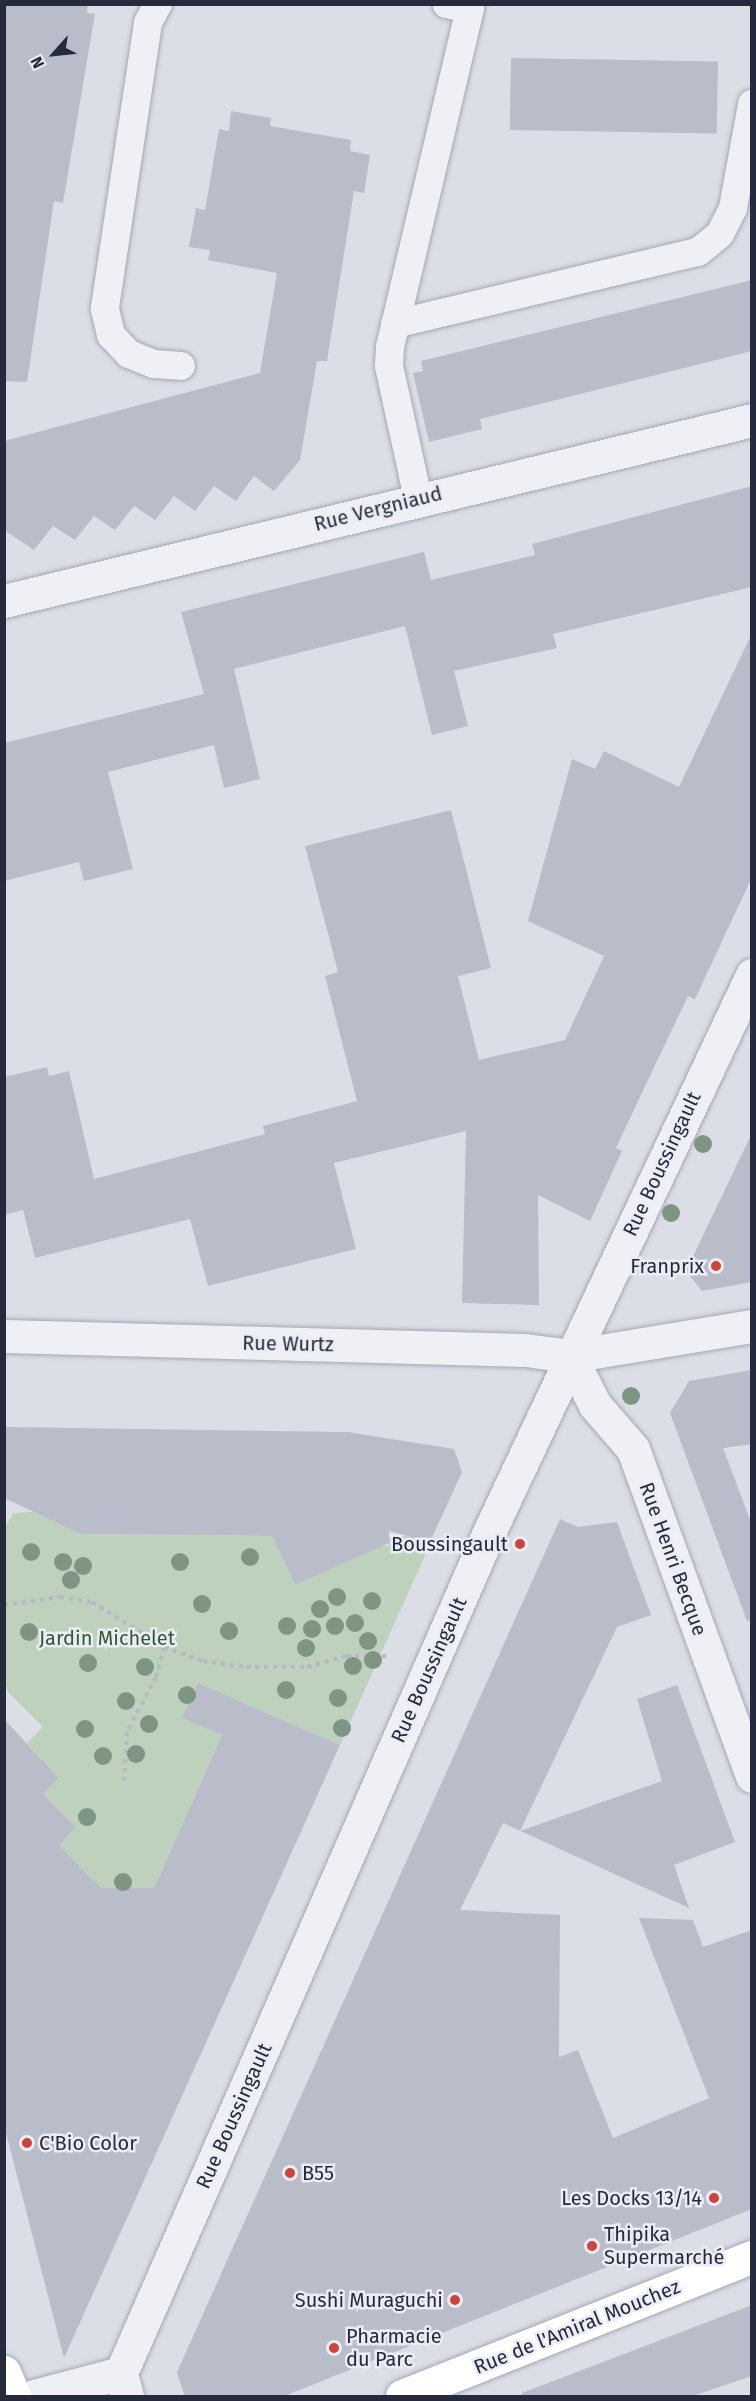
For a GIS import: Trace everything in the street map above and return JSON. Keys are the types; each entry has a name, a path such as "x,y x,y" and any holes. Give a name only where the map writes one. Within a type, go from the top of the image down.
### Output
{"street":[{"name":"Rue Vergniaud","path":"4,601 418,498 752,420"},
{"name":"Rue Boussingault","path":"34,2397 124,2385 490,1530 570,1356 752,975"},
{"name":"Rue Wurtz","path":"4,1336 525,1350 570,1356 752,1326"},
{"name":"Rue Henri Becque","path":"570,1356 596,1405 633,1449 752,1776"},
{"name":"Rue de l'Amiral Mouchez","path":"402,2397 752,2257"},
{"path":"4,2372 14,2397"}],"lane":[{"path":"158,4 148,23 105,309 111,335 129,354 154,364 180,366"},
{"path":"418,498 389,366 395,324 470,9 447,4"},
{"path":"395,324 698,252 720,234 734,208 752,104"}],"path":[{"path":"4,1605 60,1598 92,1602 164,1647 203,1661 246,1667 307,1667 346,1656 389,1656"},
{"path":"124,1782 127,1732 156,1677 164,1647"}],"green space":[{"name":"Jardin Michelet","path":"34,1512 81,1534 261,1536 275,1529 278,1549 295,1585 381,1546 389,1546 389,1537 408,1536 431,1542 340,1745 198,1683 183,1718 222,1735 154,1888 96,1888 92,1878 59,1845 76,1827 43,1794 59,1778 27,1743 43,1727 8,1692 5,1680 4,1530 13,1513"}],"building":[{"path":"4,4 88,4 87,13 95,14 63,203 54,201 27,382 4,381"},
{"path":"511,58 718,62 717,134 510,130"},
{"path":"231,111 271,118 270,126 351,140 350,151 370,155 364,193 354,191 327,361 317,361 300,460 274,491 254,476 236,501 214,486 195,511 174,496 155,520 134,506 115,530 94,516 75,540 53,526 34,550 4,530 4,441 260,373 277,273 208,260 210,250 189,247 196,208 205,210 219,129 229,131"},
{"path":"752,280 752,351 480,419 482,429 429,442 413,373 423,371 421,361"},
{"path":"752,486 752,587 553,634 557,648 454,671 468,726 432,735 405,626 234,669 260,779 224,788 214,745 108,772 133,869 84,881 79,862 4,881 4,743 204,694 181,612 424,552 431,580 535,555 532,544"},
{"path":"752,633 752,877 695,999 688,996 647,1082 616,1148 622,1151 590,1221 538,1195 539,1305 462,1303 466,1131 334,1163 356,1249 208,1286 190,1219 35,1258 23,1210 4,1215 4,1077 47,1067 49,1076 69,1071 94,1179 265,1134 263,1126 357,1101 325,976 338,972 305,846 451,810 491,968 458,976 479,1060 565,1040 604,956 528,921 572,759 595,769 604,751 679,787"},
{"path":"752,1133 752,1282 702,1291 686,1271"},
{"path":"752,1370 752,1444 723,1448 752,1525 752,1620 747,1621 670,1413 689,1381"},
{"path":"4,1427 348,1432 454,1449 462,1472 430,1542 389,1531 389,1543 295,1585 272,1536 81,1534 4,1498"},
{"path":"560,1519 578,1527 617,1522 651,1615 617,1627 520,1831 503,1823 460,1910 560,1915 559,2057 578,2050 613,2138 709,2098 639,1918 693,1920 703,1947 752,1930 752,2209 282,2397 185,2397 177,2372"},
{"path":"198,1683 340,1745 64,2358 4,2125 4,1719 59,1778 43,1794 76,1827 59,1845 101,1888 154,1888 222,1735 182,1718"},
{"path":"677,1685 735,1842 674,1865 689,1908 520,1831 662,1781 637,1699"},
{"path":"752,2305 752,2376 690,2397 522,2397 522,2393"}],"place":[{"name":"Franprix","path":"716,1266"},
{"name":"Boussingault","path":"520,1544"},
{"name":"C'Bio Color","path":"27,2143"},
{"name":"B55","path":"290,2173"},
{"name":"Les Docks 13/14","path":"714,2198"},
{"name":"Thipika Supermarché","path":"592,2246"},
{"name":"Sushi Muraguchi","path":"455,2300"},
{"name":"Pharmacie du Parc","path":"334,2348"}]}
